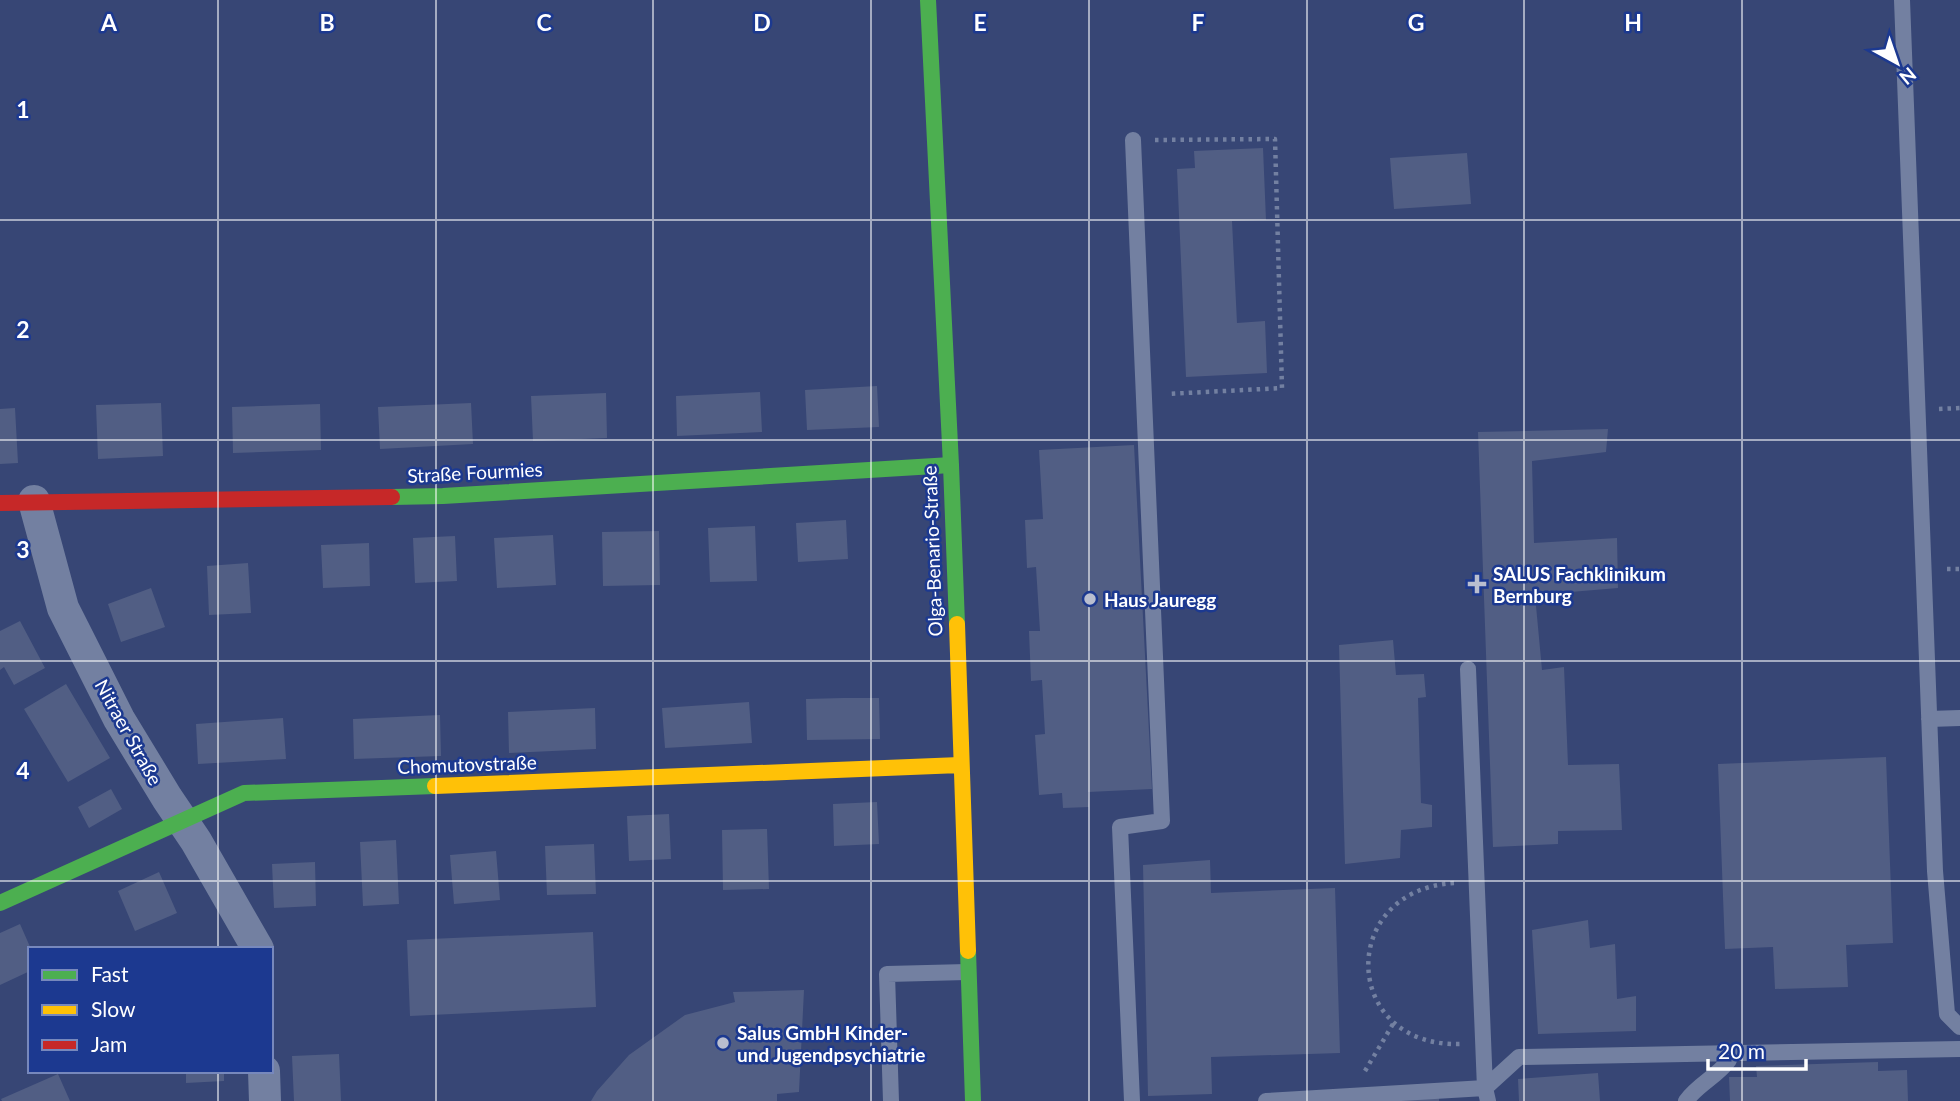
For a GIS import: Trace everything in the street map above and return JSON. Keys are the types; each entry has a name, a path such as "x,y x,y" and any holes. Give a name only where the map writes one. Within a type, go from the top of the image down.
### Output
{"street":[{"name":"Olga-Benario-Straße","path":"928,0 951,465 973,1101"},
{"name":"Straße Fourmies","path":"0,503 443,495 951,465"},
{"name":"Nitraer Straße","path":"33,501 63,608 119,719 257,947"},
{"name":"Chomutovstraße","path":"0,903 181,819 244,793 960,765"},
{"path":"264,1073 265,1101"}],"lane":[{"path":"1902,0 1935,871 1947,1014 1960,1027"},
{"path":"1132,1101 1120,827 1162,821 1133,140"},
{"path":"1468,669 1487,1095"},
{"path":"1929,719 1960,718"},
{"path":"891,1101 887,974 967,972"},
{"path":"1266,1101 1350,1096 1487,1095 1519,1057 1960,1049"},
{"path":"1686,1101 1693,1091 1725,1066 1729,1060 1728,1053"}],"path":[{"path":"1133,140 1275,139 1282,388 1144,396"},
{"path":"1477,883 1429,886 1408,895 1387,912 1367,955 1367,976 1382,1010 1393,1024 1406,1033 1445,1045 1483,1043"},
{"path":"1350,1096 1393,1024"}],"building":[{"path":"1263,148 1266,220 1232,221 1237,323 1265,321 1267,373 1186,377 1177,169 1195,168 1194,151"},
{"path":"1467,153 1471,204 1394,209 1390,158"},
{"path":"877,386 879,427 807,430 805,390"},
{"path":"760,392 762,432 677,436 676,396"},
{"path":"606,393 607,438 533,441 531,396"},
{"path":"161,403 163,456 98,459 96,405"},
{"path":"471,403 473,444 380,449 378,407"},
{"path":"320,404 321,450 233,453 232,407"},
{"path":"15,408 18,463 0,464 0,409"},
{"path":"1608,429 1606,452 1532,461 1534,543 1617,538 1618,588 1535,595 1542,670 1564,667 1568,765 1619,764 1622,830 1558,831 1558,844 1493,847 1478,432"},
{"name":"Haus Jauregg","path":"1134,445 1152,789 1088,792 1089,807 1063,808 1062,793 1039,795 1035,735 1045,734 1042,680 1031,681 1029,631 1040,631 1036,567 1027,568 1025,520 1043,519 1039,450"},
{"path":"846,520 848,559 798,562 796,523"},
{"path":"755,526 757,581 710,582 708,528"},
{"path":"659,531 660,585 603,586 602,532"},
{"path":"553,535 556,585 497,588 494,538"},
{"path":"455,536 457,581 415,583 413,538"},
{"path":"369,543 370,586 323,588 321,545"},
{"path":"248,563 251,613 209,615 207,566"},
{"path":"151,588 165,627 121,642 108,604"},
{"path":"20,621 45,668 14,685 4,667 0,670 0,631"},
{"path":"1393,640 1396,675 1424,674 1426,697 1418,698 1421,803 1432,805 1432,827 1401,830 1400,858 1345,864 1339,645"},
{"path":"66,684 110,758 68,782 24,709"},
{"path":"879,698 880,739 807,740 806,699"},
{"path":"749,702 752,743 665,748 662,708"},
{"path":"595,708 596,749 509,753 508,712"},
{"path":"440,715 441,756 354,759 353,719"},
{"path":"283,718 286,759 198,764 196,724"},
{"path":"1886,757 1893,943 1846,945 1848,987 1775,989 1773,947 1725,949 1718,764"},
{"path":"111,789 122,809 89,828 78,807"},
{"path":"877,802 879,844 834,846 833,804"},
{"path":"669,814 671,859 629,861 627,816"},
{"path":"767,829 769,889 723,890 722,830"},
{"path":"396,840 399,904 363,906 360,842"},
{"path":"594,844 596,894 547,895 545,846"},
{"path":"496,851 500,900 454,904 450,855"},
{"path":"1210,860 1211,893 1335,888 1340,1053 1211,1057 1212,1094 1148,1096 1143,865"},
{"path":"315,862 316,906 274,908 272,864"},
{"path":"159,872 177,913 135,931 118,891"},
{"path":"1588,920 1590,948 1615,944 1617,999 1636,996 1636,1031 1538,1034 1532,930"},
{"path":"20,924 30,947 28,947 28,972 0,985 0,933"},
{"path":"593,932 596,1007 410,1016 407,940"},
{"name":"Salus GmbH Kinder- und Jugendpsychiatrie","path":"804,990 799,1092 777,1094 777,1101 591,1101 629,1055 685,1015 735,1002 733,992"},
{"path":"339,1054 341,1101 294,1101 292,1056"},
{"path":"1878,1062 1878,1071 1907,1070 1908,1101 1730,1101 1729,1077 1757,1077 1756,1066"},
{"path":"186,1073 224,1073 224,1081 186,1083"},
{"path":"1598,1073 1600,1101 1519,1101 1518,1079"},
{"path":"58,1074 70,1101 1,1099"},
{"path":"1439,1096 1439,1101 1357,1101"}],"traffic: fast":[{"path":"928,0 957,624"},
{"path":"392,497 951,465"},
{"path":"0,903 244,793 435,786"},
{"path":"968,951 973,1101"}],"traffic: slow":[{"path":"957,624 968,951"},
{"path":"435,786 960,765"}],"traffic: jam":[{"path":"0,503 392,497"}],"place":[{"name":"SALUS Fachklinikum Bernburg","path":"1477,584"},
{"name":"Haus Jauregg","path":"1090,599"},
{"name":"Salus GmbH Kinder- und Jugendpsychiatrie","path":"723,1043"}]}
